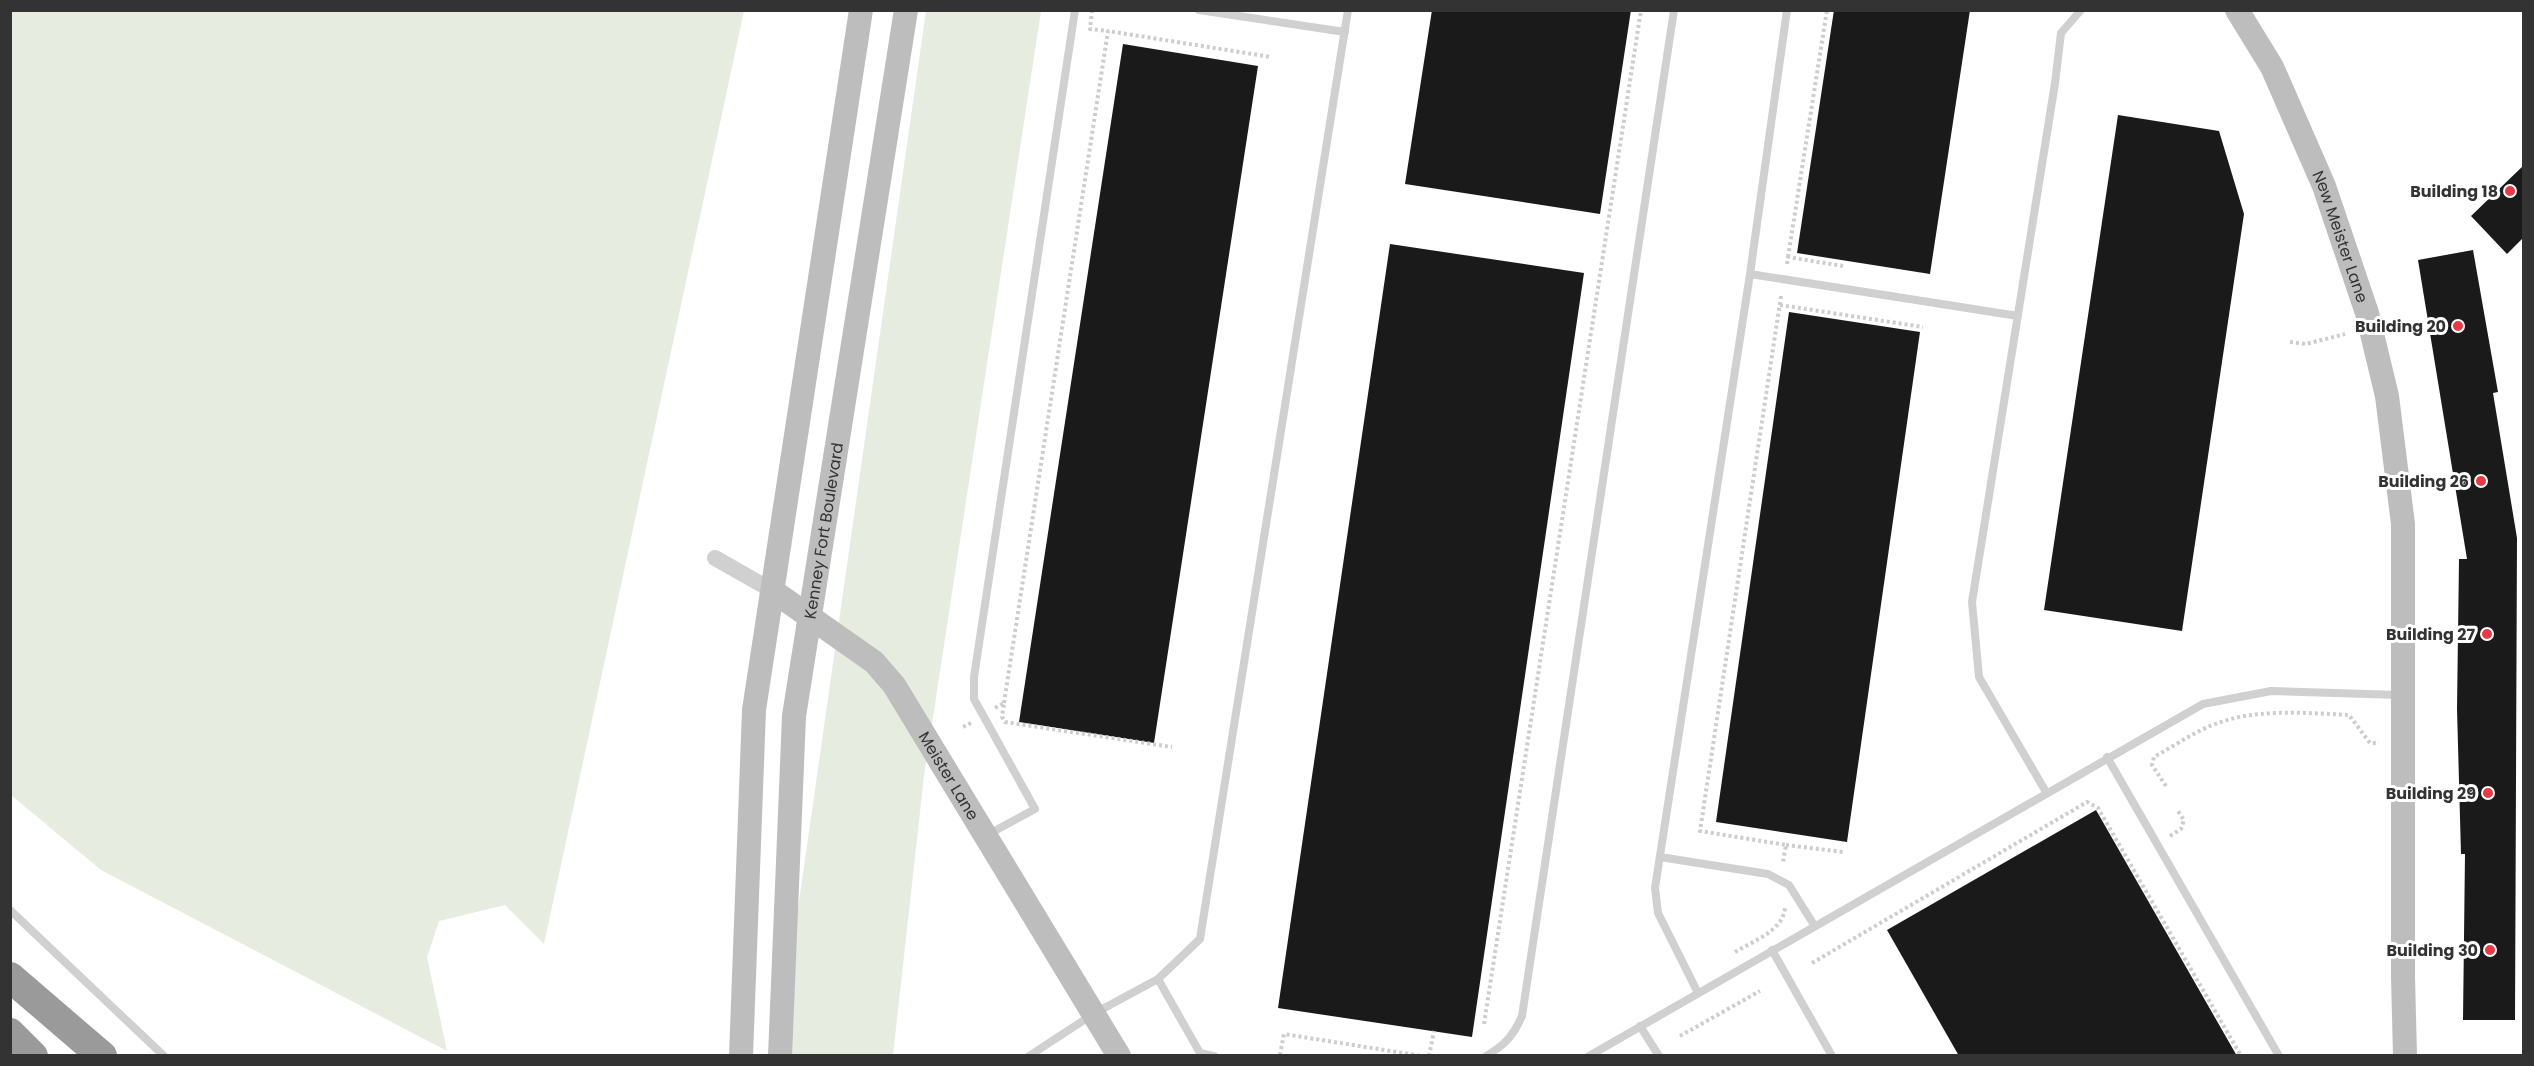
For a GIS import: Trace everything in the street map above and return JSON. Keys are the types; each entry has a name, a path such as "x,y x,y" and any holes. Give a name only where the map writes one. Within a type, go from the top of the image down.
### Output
{"highway":[{"path":"10,977 102,1056"},
{"path":"10,1034 33,1056"}],"street":[{"path":"741,1056 754,710 861,10"},
{"name":"Kenney Fort Boulevard","path":"780,1056 794,716 906,10"},
{"name":"New Meister Lane","path":"2237,10 2272,67 2324,186 2367,313 2388,396 2403,524 2405,1056"},
{"name":"Meister Lane","path":"715,558 773,591 810,616 874,662 894,685 1119,1056"}],"lane":[{"path":"986,835 1035,809 974,699 974,677 1075,10"},
{"path":"1200,10 1345,32"},
{"path":"1029,1056 1095,1013 1158,979 1200,939 1348,10"},
{"path":"1486,1056 1502,1047 1514,1035 1522,1016 1674,10"},
{"path":"1698,993 1658,913 1655,888 1750,274 1787,10"},
{"path":"2046,792 1980,677 1972,602 2061,33 2081,10"},
{"path":"1750,274 2018,316"},
{"path":"1589,1056 2203,704 2271,691 2404,695"},
{"path":"2107,757 2279,1056"},
{"path":"1660,857 1768,874 1789,885 1814,926"},
{"path":"10,910 164,1056"},
{"path":"1772,950 1832,1056"},
{"path":"1158,979 1200,1053 1214,1056"},
{"path":"1641,1026 1659,1056"}],"path":[{"path":"1092,10 1090,29 1271,57"},
{"path":"1484,1024 1641,10"},
{"path":"1787,264 1827,10"},
{"path":"1108,31 1002,717 1005,723 1172,747"},
{"path":"1788,257 1843,266"},
{"path":"1781,296 1700,831 1843,852"},
{"path":"1780,304 1923,327"},
{"path":"2290,342 2306,344 2345,334"},
{"path":"995,708 1004,703"},
{"path":"2166,786 2152,765 2154,757 2216,724 2250,715 2289,713 2349,715 2370,743 2379,743"},
{"path":"963,727 971,723"},
{"path":"1812,963 2087,802 2098,808 2103,816 2241,1056"},
{"path":"2170,836 2181,829 2184,820 2178,811"},
{"path":"1783,862 1786,845"},
{"path":"1735,952 1780,922 1785,909 1784,902"},
{"path":"1680,1036 1760,991"},
{"path":"1429,1056 1434,1031"},
{"path":"1280,1055 1284,1034 1422,1056"}],"shaded area":[{"path":"10,11 744,11 544,944 505,905 439,921 427,957 447,1051 101,870 11,795"},
{"path":"926,11 1041,11 924,776 893,1055 777,1056"}],"building":[{"path":"1432,10 1631,10 1600,214 1405,184"},
{"path":"1834,10 1970,10 1930,274 1797,253"},
{"path":"1123,44 1258,66 1154,743 1019,722"},
{"path":"2118,115 2219,131 2244,214 2182,631 2044,610"},
{"name":"Building 18","path":"2523,166 2523,238 2507,254 2471,216"},
{"path":"1390,244 1584,273 1472,1037 1278,1008"},
{"path":"2473,250 2498,392 2493,393 2517,538 2515,1020 2463,1020 2465,854 2461,854 2457,709 2459,559 2467,559 2418,260"},
{"path":"1789,312 1920,332 1847,842 1716,822"},
{"path":"2096,810 2237,1056 1959,1056 1887,930"}],"place":[{"name":"Building 18","path":"2510,191"},
{"name":"Building 20","path":"2458,326"},
{"name":"Building 26","path":"2481,481"},
{"name":"Building 27","path":"2487,634"},
{"name":"Building 29","path":"2488,793"},
{"name":"Building 30","path":"2490,950"}]}
